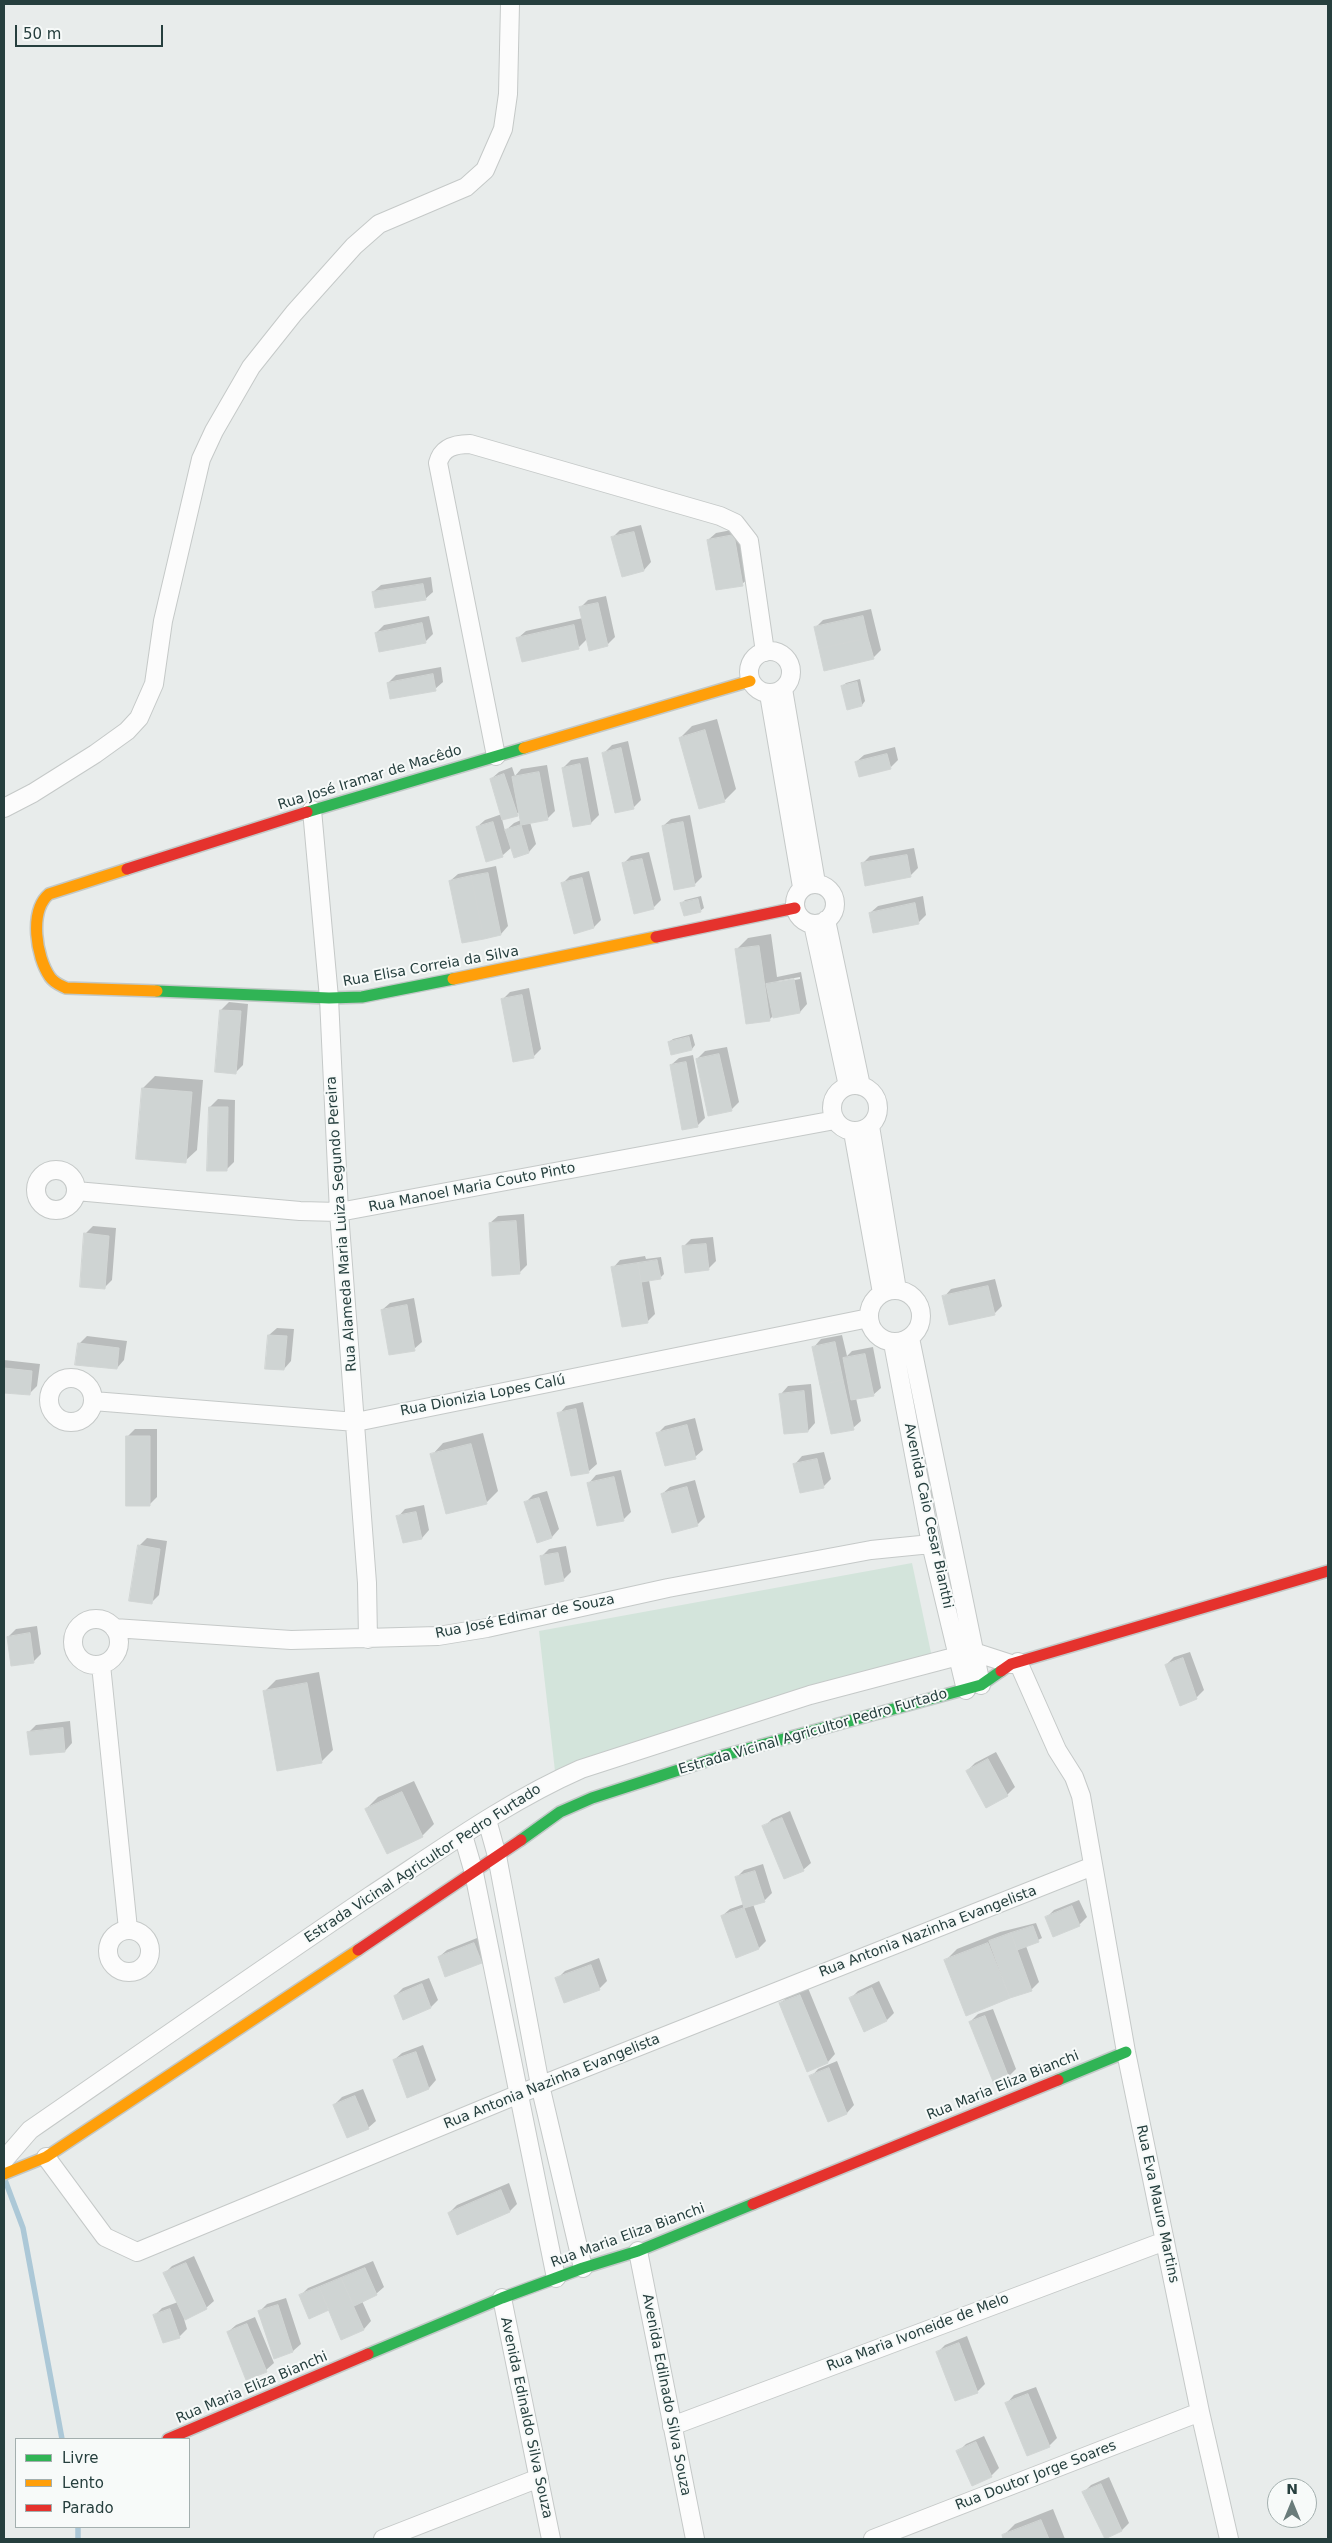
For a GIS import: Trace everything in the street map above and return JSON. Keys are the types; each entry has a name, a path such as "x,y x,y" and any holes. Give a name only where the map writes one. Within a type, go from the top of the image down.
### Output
{"street":[{"path":"4,808 33,793 96,754 127,731 139,718 154,684 163,621 201,459 214,430 251,367 294,312 354,246 380,224 466,187 485,170 503,128 508,94 510,4"},
{"path":"496,756 438,463 440,455 448,448 459,444 470,444 720,516 735,523 749,541 765,652"},
{"path":"765,652 778,653 788,662 791,675 790,681 776,691 760,692 750,681 748,673 752,660 765,652"},
{"name":"Rua José Iramar de Macêdo","path":"38,940 38,913 41,902 49,894 312,810 750,681"},
{"path":"776,691 809,885"},
{"name":"Rua Alameda Maria Luiza Segundo Pereira","path":"312,810 328,998 339,1212 367,1583 368,1639"},
{"path":"809,885 828,888 835,899 834,912 820,922 799,917 795,908 795,898 809,885"},
{"name":"Rua Elisa Correia da Silva","path":"38,940 49,975 55,983 66,988 328,998 362,997 454,980 795,908"},
{"path":"820,922 854,1086"},
{"path":"854,1086 867,1089 876,1100 877,1114 862,1129 846,1130 834,1120 831,1106 841,1089 854,1086"},
{"name":"Rua Manoel Maria Couto Pinto","path":"76,1191 300,1211 339,1212 834,1120"},
{"path":"862,1129 890,1292"},
{"path":"890,1292 912,1296 921,1309 920,1326 902,1340 879,1338 874,1332 869,1318 872,1304 890,1292"},
{"name":"Rua Dionizia Lopes Calú","path":"93,1401 356,1422 869,1318"},
{"name":"Avenida Caio Cesar Bianthi","path":"902,1340 931,1544 966,1654"},
{"name":"Avenida Caio Cesar Bianthi","path":"902,1340 974,1688"},
{"name":"Rua José Edimar de Souza","path":"101,1665 86,1664 80,1660 72,1647 74,1632 79,1626 93,1619 101,1619 114,1628 291,1640 438,1636 668,1588 871,1550 931,1544"},
{"name":"Estrada Vicinal Agricultor Pedro Furtado","path":"10,2161 46,2157 474,1873 560,1812 592,1798 726,1755 974,1688 1015,1663 1328,1571"},
{"path":"114,1628 118,1635 118,1651 108,1662 101,1665 128,1930"},
{"path":"966,1654 1015,1663"},
{"name":"Estrada Vicinal Agricultor Pedro Furtado","path":"4,2174 30,2130 318,1931 463,1835 549,1783 581,1769 810,1696 966,1654"},
{"name":"Rua Eva Mauro Martins","path":"1015,1663 1057,1750 1074,1777 1086,1817 1126,2052 1200,2412 1229,2539"},
{"path":"487,1820 497,1856 540,2085 583,2268"},
{"path":"463,1835 474,1873 556,2278"},
{"name":"Rua Antonia Nazinha Evangelista","path":"46,2157 104,2237 137,2252 540,2085 1093,1866"},
{"name":"Rua Maria Eliza Bianchi","path":"170,2438 502,2298 583,2268 638,2251 1126,2052"},
{"name":"Rua Maria Ivoneide de Melo","path":"672,2426 1165,2240"},
{"name":"Avenida Edilnado Silva Souza","path":"638,2251 694,2539"},
{"name":"Avenida Edinaldo Silva Souza","path":"502,2298 551,2539"},
{"name":"Rua Doutor Jorge Soares","path":"873,2539 1200,2412"},
{"path":"383,2539 539,2478"}],"shaded area":[{"path":"912,1563 933,1662 556,1780 539,1631"}],"building":[{"path":"634,532 644,571 622,577 611,537"},
{"path":"734,535 743,586 716,590 707,540"},
{"path":"423,584 426,600 375,608 372,592"},
{"path":"598,603 608,646 589,651 579,607"},
{"path":"863,616 868,638 819,649 814,627"},
{"path":"422,623 426,643 379,652 375,633"},
{"path":"574,625 579,649 522,662 516,638"},
{"path":"868,638 874,659 824,671 819,649"},
{"path":"433,674 436,691 390,699 387,683"},
{"path":"857,682 862,706 847,710 841,686"},
{"path":"705,730 725,802 699,809 679,738"},
{"path":"621,748 634,809 615,813 602,753"},
{"path":"887,754 891,769 859,777 855,762"},
{"path":"580,764 591,824 573,827 562,768"},
{"path":"539,772 548,820 521,825 512,777"},
{"path":"504,774 518,816 502,820 490,779"},
{"path":"493,822 503,857 486,862 476,827"},
{"path":"683,822 695,886 674,890 662,826"},
{"path":"521,825 529,853 514,858 505,830"},
{"path":"907,855 911,877 865,886 861,863"},
{"path":"642,859 654,909 634,914 622,863"},
{"path":"488,873 501,935 484,939 471,876"},
{"path":"471,876 484,939 462,943 449,881"},
{"path":"582,878 594,928 574,934 561,883"},
{"path":"698,899 701,912 684,916 680,903"},
{"path":"915,903 919,924 873,933 869,913"},
{"path":"759,946 770,1021 746,1024 735,949"},
{"path":"794,979 800,1013 773,1018 766,984"},
{"path":"522,995 534,1058 513,1062 501,999"},
{"path":"220,1010 241,1011 236,1074 215,1072"},
{"path":"689,1037 692,1050 671,1055 668,1042"},
{"path":"719,1054 732,1111 708,1116 696,1059"},
{"path":"686,1062 698,1127 682,1130 670,1065"},
{"path":"142,1088 192,1092 186,1163 136,1159"},
{"path":"209,1107 228,1107 227,1171 207,1171"},
{"path":"516,1221 520,1274 492,1276 489,1223"},
{"path":"84,1233 109,1236 105,1289 80,1287"},
{"path":"706,1244 709,1270 685,1273 682,1246"},
{"path":"657,1260 661,1279 641,1282 638,1263"},
{"path":"638,1263 648,1323 622,1327 611,1267"},
{"path":"988,1286 995,1315 949,1325 942,1296"},
{"path":"407,1305 415,1351 389,1355 381,1310"},
{"path":"268,1335 287,1336 284,1370 265,1369"},
{"path":"835,1342 843,1380 820,1385 812,1347"},
{"path":"78,1343 119,1348 117,1369 75,1365"},
{"path":"865,1354 874,1396 851,1400 843,1358"},
{"path":"4,1368 32,1371 30,1395 4,1393"},
{"path":"843,1380 854,1430 831,1434 820,1385"},
{"path":"804,1391 808,1432 784,1434 779,1394"},
{"path":"576,1409 589,1473 571,1476 557,1413"},
{"path":"687,1425 696,1459 665,1466 656,1433"},
{"path":"126,1436 150,1436 150,1506 126,1506"},
{"path":"471,1444 487,1504 446,1514 430,1454"},
{"path":"817,1459 824,1488 800,1493 793,1464"},
{"path":"614,1477 624,1521 597,1526 587,1483"},
{"path":"687,1487 698,1526 672,1533 661,1494"},
{"path":"539,1498 552,1538 537,1543 524,1502"},
{"path":"416,1512 422,1539 403,1543 396,1516"},
{"path":"138,1545 160,1549 152,1604 129,1601"},
{"path":"558,1553 564,1581 545,1585 540,1556"},
{"path":"30,1633 34,1663 11,1666 7,1637"},
{"path":"1183,1658 1197,1699 1180,1706 1165,1665"},
{"path":"307,1683 322,1763 277,1771 263,1691"},
{"path":"63,1728 65,1752 30,1755 27,1732"},
{"path":"988,1759 1008,1796 986,1808 966,1771"},
{"path":"402,1792 423,1837 387,1854 365,1809"},
{"path":"782,1818 804,1871 784,1879 762,1826"},
{"path":"755,1871 765,1902 744,1908 735,1877"},
{"path":"1072,1906 1080,1926 1053,1937 1045,1917"},
{"path":"744,1908 759,1949 736,1958 721,1916"},
{"path":"1033,1926 1039,1942 1017,1950 1011,1933"},
{"path":"1011,1933 1032,1991 1010,1998 989,1941"},
{"path":"474,1943 482,1963 445,1977 438,1957"},
{"path":"988,1943 1010,1998 966,2016 944,1960"},
{"path":"591,1965 600,1990 564,2003 555,1978"},
{"path":"422,1984 431,2008 403,2020 394,1996"},
{"path":"872,1988 887,2021 864,2032 849,1998"},
{"path":"800,1995 828,2063 807,2072 779,2003"},
{"path":"985,2016 1009,2078 994,2084 969,2022"},
{"path":"416,2052 429,2089 407,2098 393,2060"},
{"path":"829,2068 847,2114 828,2122 809,2076"},
{"path":"355,2096 369,2129 347,2138 333,2105"},
{"path":"501,2190 510,2212 457,2235 448,2213"},
{"path":"186,2263 207,2309 185,2320 163,2273"},
{"path":"365,2268 377,2295 354,2306 341,2278"},
{"path":"341,2278 364,2330 341,2340 319,2287"},
{"path":"319,2287 329,2310 309,2319 299,2295"},
{"path":"278,2305 293,2352 274,2359 258,2311"},
{"path":"170,2309 180,2338 163,2343 153,2315"},
{"path":"247,2324 267,2372 246,2380 227,2332"},
{"path":"959,2343 978,2393 955,2401 936,2352"},
{"path":"1028,2394 1050,2447 1027,2456 1005,2403"},
{"path":"976,2442 992,2477 972,2486 956,2451"},
{"path":"1101,2484 1122,2531 1105,2539 1082,2492"},
{"path":"1041,2520 1049,2539 1003,2539 1002,2535"}],"waterway":[{"path":"5,2180 23,2228 62,2438"},
{"path":"78,2528 78,2539"}],"traffic: fast":[{"path":"307,812 524,748"},
{"path":"157,991 329,998 362,997 453,979"},
{"path":"521,1840 560,1812 592,1798 725,1755 981,1685 1001,1671"},
{"path":"1058,2080 1126,2052"},
{"path":"368,2354 502,2298 583,2268 638,2251 753,2204"}],"traffic: slow":[{"path":"524,748 750,681"},
{"path":"127,869 49,894 39,911 37,922 38,946 41,958 50,977 66,988 157,991"},
{"path":"453,979 656,937"},
{"path":"4,2174 46,2157 358,1950"}],"traffic: jam":[{"path":"127,869 307,812"},
{"path":"656,937 795,908"},
{"path":"1001,1671 1011,1664 1328,1571"},
{"path":"358,1950 521,1840"},
{"path":"753,2204 1058,2080"},
{"path":"170,2438 368,2354"}]}
